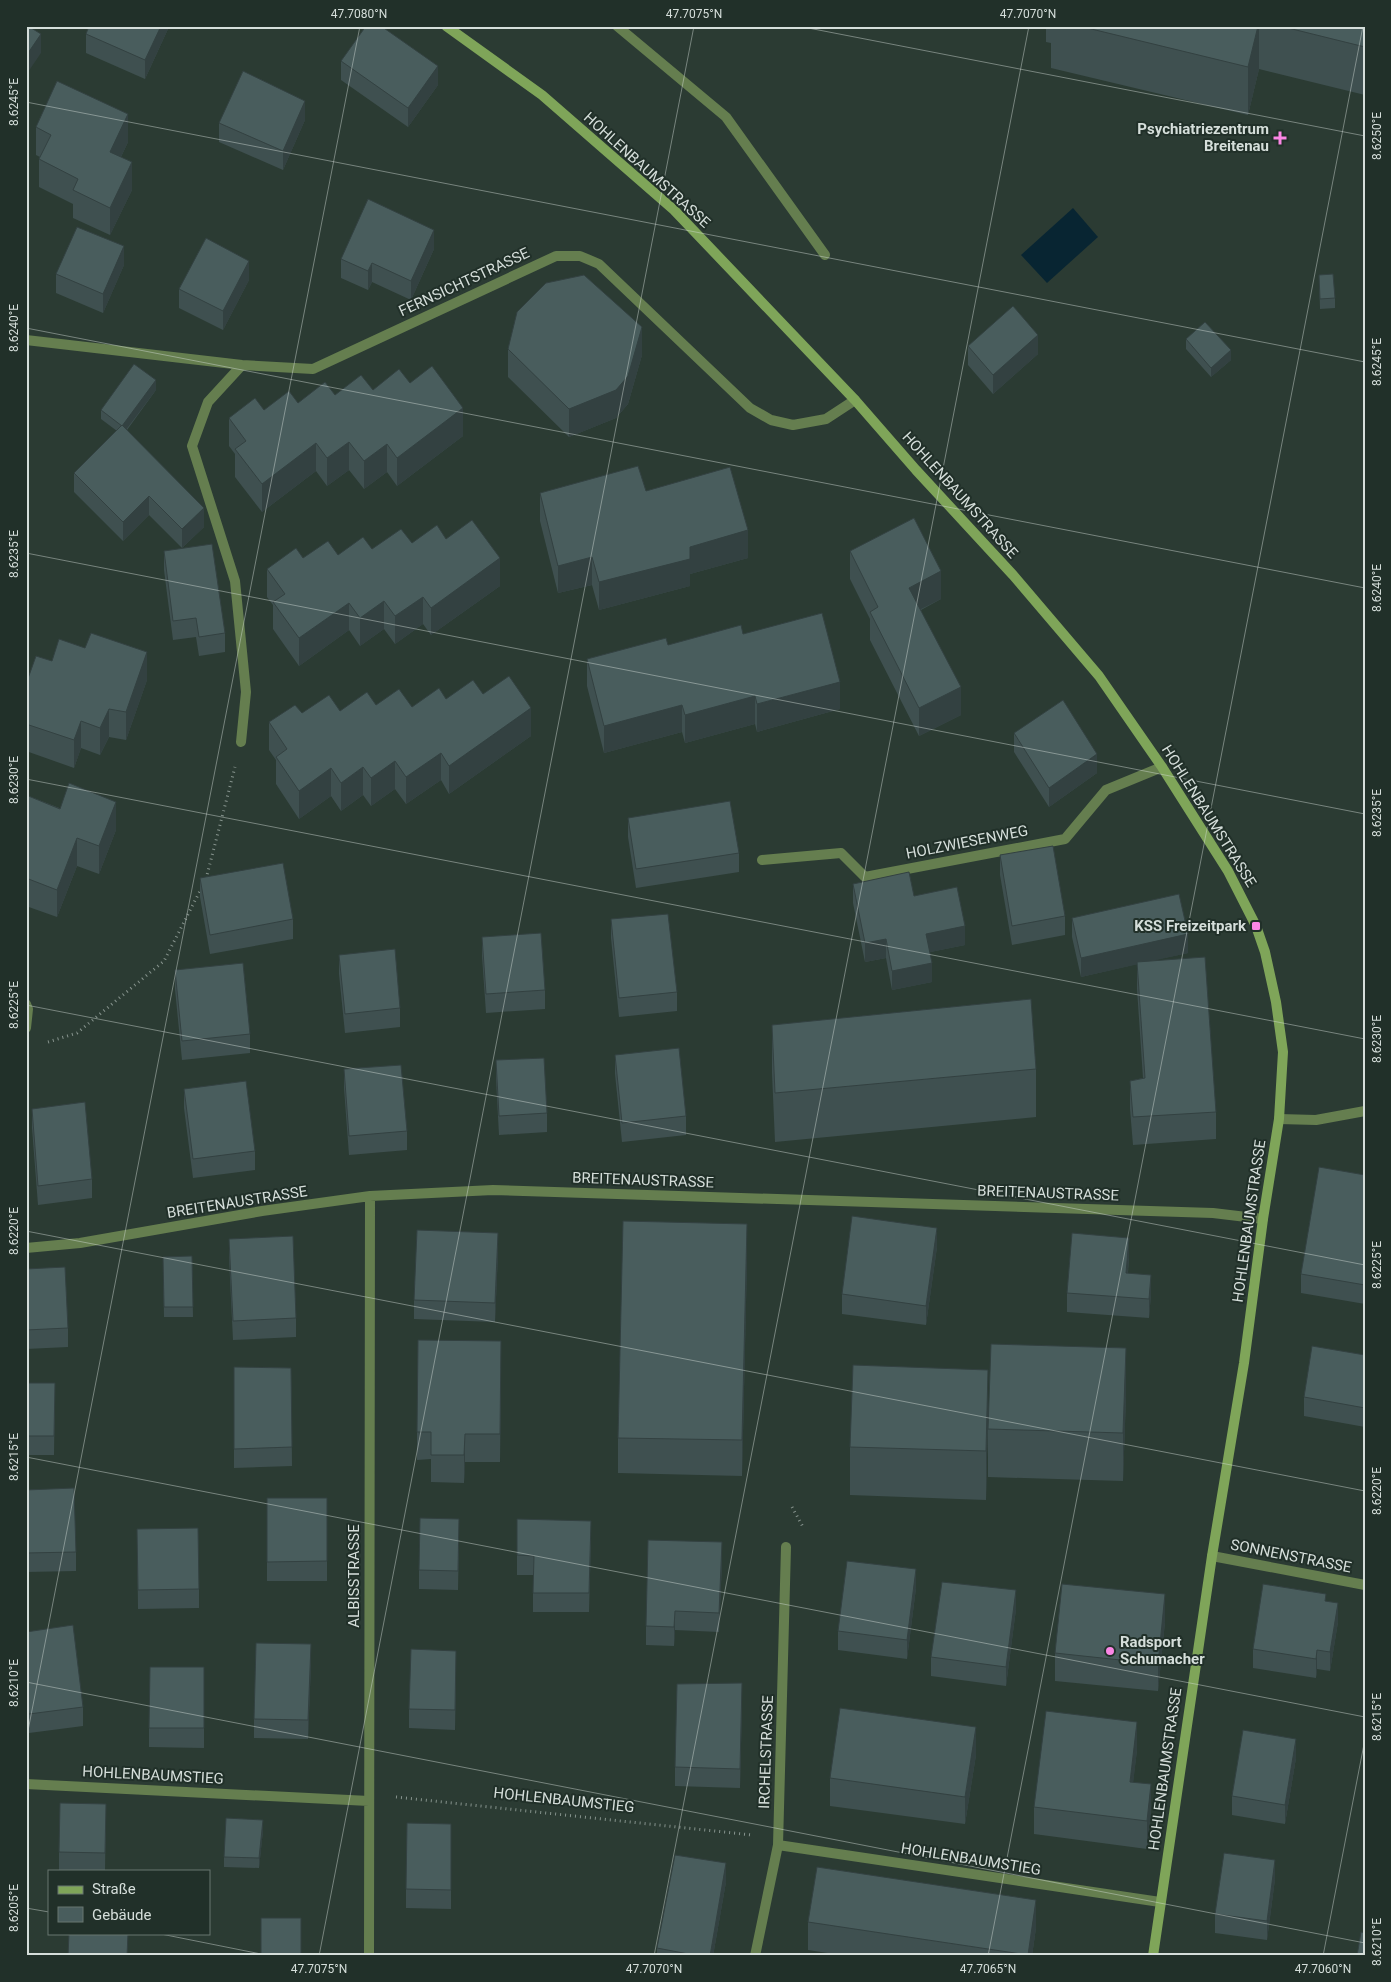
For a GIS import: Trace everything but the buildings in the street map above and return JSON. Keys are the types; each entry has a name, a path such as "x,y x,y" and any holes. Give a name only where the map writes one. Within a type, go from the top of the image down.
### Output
{"street":[{"name":"HOHLENBAUMSTRASSE","path":"446,26 542,95 674,210 855,400 916,470 1013,575 1099,676 1162,767 1228,871 1256,926 1266,952 1283,1052 1279,1119 1263,1219 1244,1363 1212,1556 1153,1956"},
{"path":"618,26 726,117 825,254"},
{"name":"FERNSICHTSTRASSE","path":"26,340 242,365 313,369 556,256 580,256 599,264 750,408 771,420 793,425 826,419 855,400"},
{"path":"241,742 246,692 235,581 192,446 208,402 242,365"},
{"name":"HOLZWIESENWEG","path":"762,860 840,853 864,877 1065,839 1106,790 1162,767"},
{"path":"26,1004 28,1009 26,1028"},
{"path":"1279,1119 1316,1120 1365,1111"},
{"name":"BREITENAUSTRASSE","path":"26,1248 80,1243 262,1211 370,1196 503,1190 1204,1213 1263,1219"},
{"name":"ALBISSTRASSE","path":"369,1956 370,1196"},
{"name":"IRCHELSTRASSE","path":"755,1956 778,1845 786,1548"},
{"name":"SONNENSTRASSE","path":"1212,1556 1365,1584"},
{"name":"HOHLENBAUMSTIEG","path":"26,1784 368,1801"},
{"name":"HOHLENBAUMSTIEG","path":"778,1845 1160,1902"}],"path":[{"path":"43,1044 77,1032 164,961 207,876 241,742"},
{"name":"HOHLENBAUMSTIEG","path":"388,1796 738,1832"}],"water":[{"path":"1073,208 1098,237 1047,283 1021,255"}],"place":[{"name":"Psychiatriezentrum Breitenau","path":"1280,138"},
{"name":"KSS Freizeitpark","path":"1256,926"},
{"name":"Radsport Schumacher","path":"1110,1651"}]}
